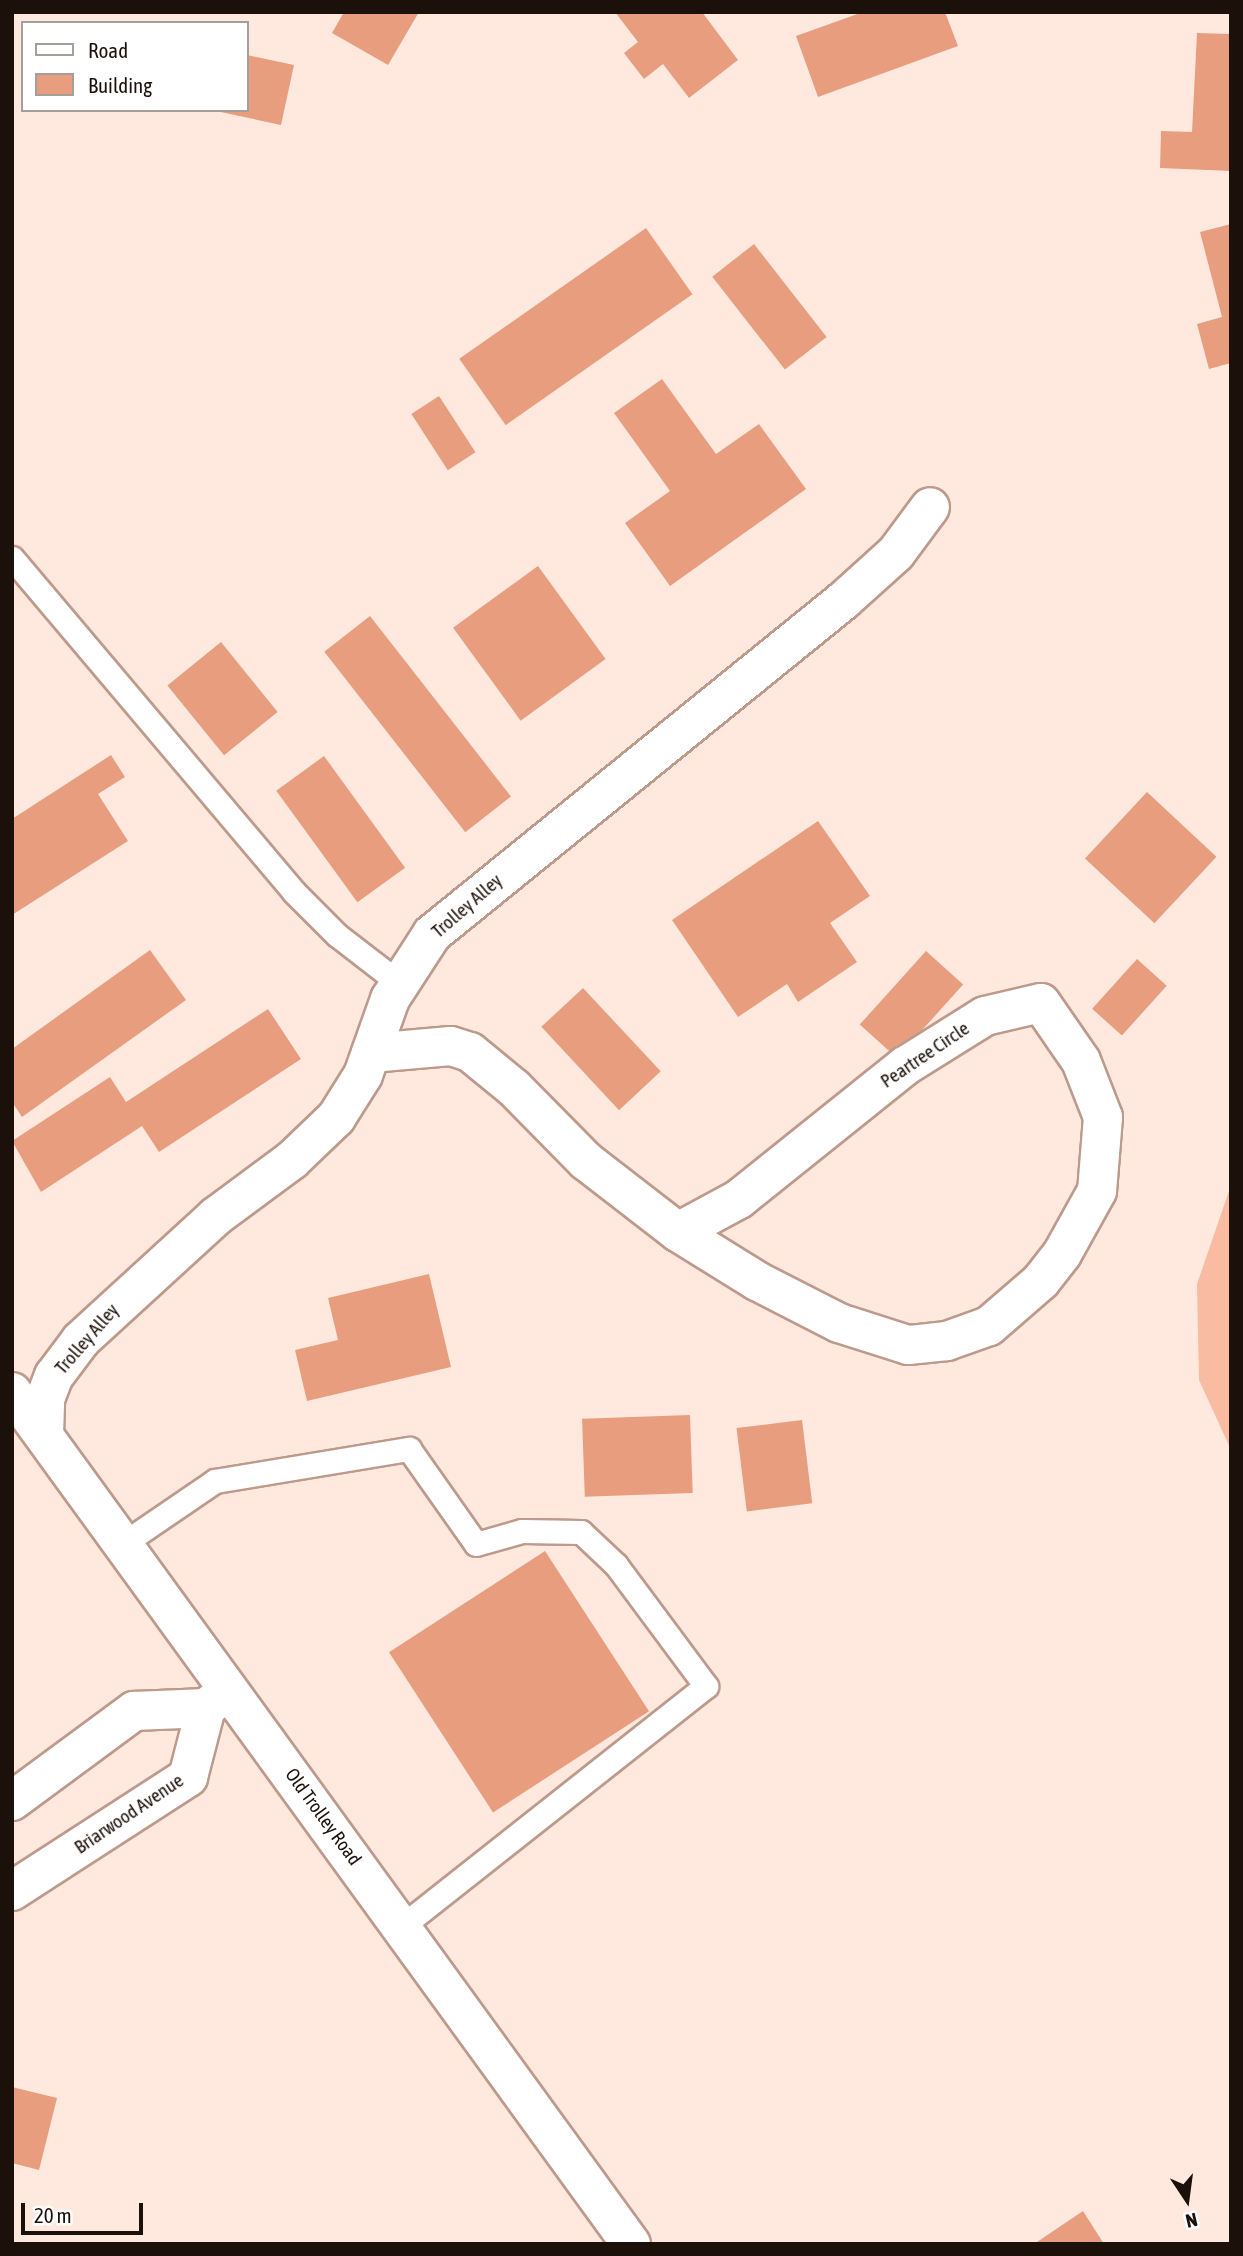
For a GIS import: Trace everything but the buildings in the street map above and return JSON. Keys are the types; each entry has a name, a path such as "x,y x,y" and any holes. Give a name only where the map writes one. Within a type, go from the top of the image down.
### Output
{"street":[{"name":"Trolley Alley","path":"44,1434 45,1399 54,1376 81,1340 215,1217 292,1160 336,1118 371,1053 399,983 413,958 452,915 844,600 896,553 930,507"},
{"name":"Peartree Circle","path":"371,1053 451,1046 470,1052 514,1088 586,1161 678,1231 757,1280 839,1323 908,1345 947,1341 989,1326 1041,1281 1062,1254 1097,1191 1103,1117 1081,1061 1041,1003 985,1016 941,1040 885,1080 738,1199 678,1231"},
{"name":"Old Trolley Road","path":"12,1392 124,1543 218,1698 402,1926 631,2244"},
{"path":"12,1801 134,1711 218,1698"},
{"name":"Briarwood Avenue","path":"12,1891 188,1777 218,1698"}],"lane":[{"path":"12,558 293,891 337,934 399,983"},
{"path":"124,1543 215,1481 410,1449 476,1544 522,1531 581,1532 616,1565 706,1686 402,1926"}],"shaded area":[{"path":"1231,1185 1231,1450 1199,1380 1197,1284"}]}
